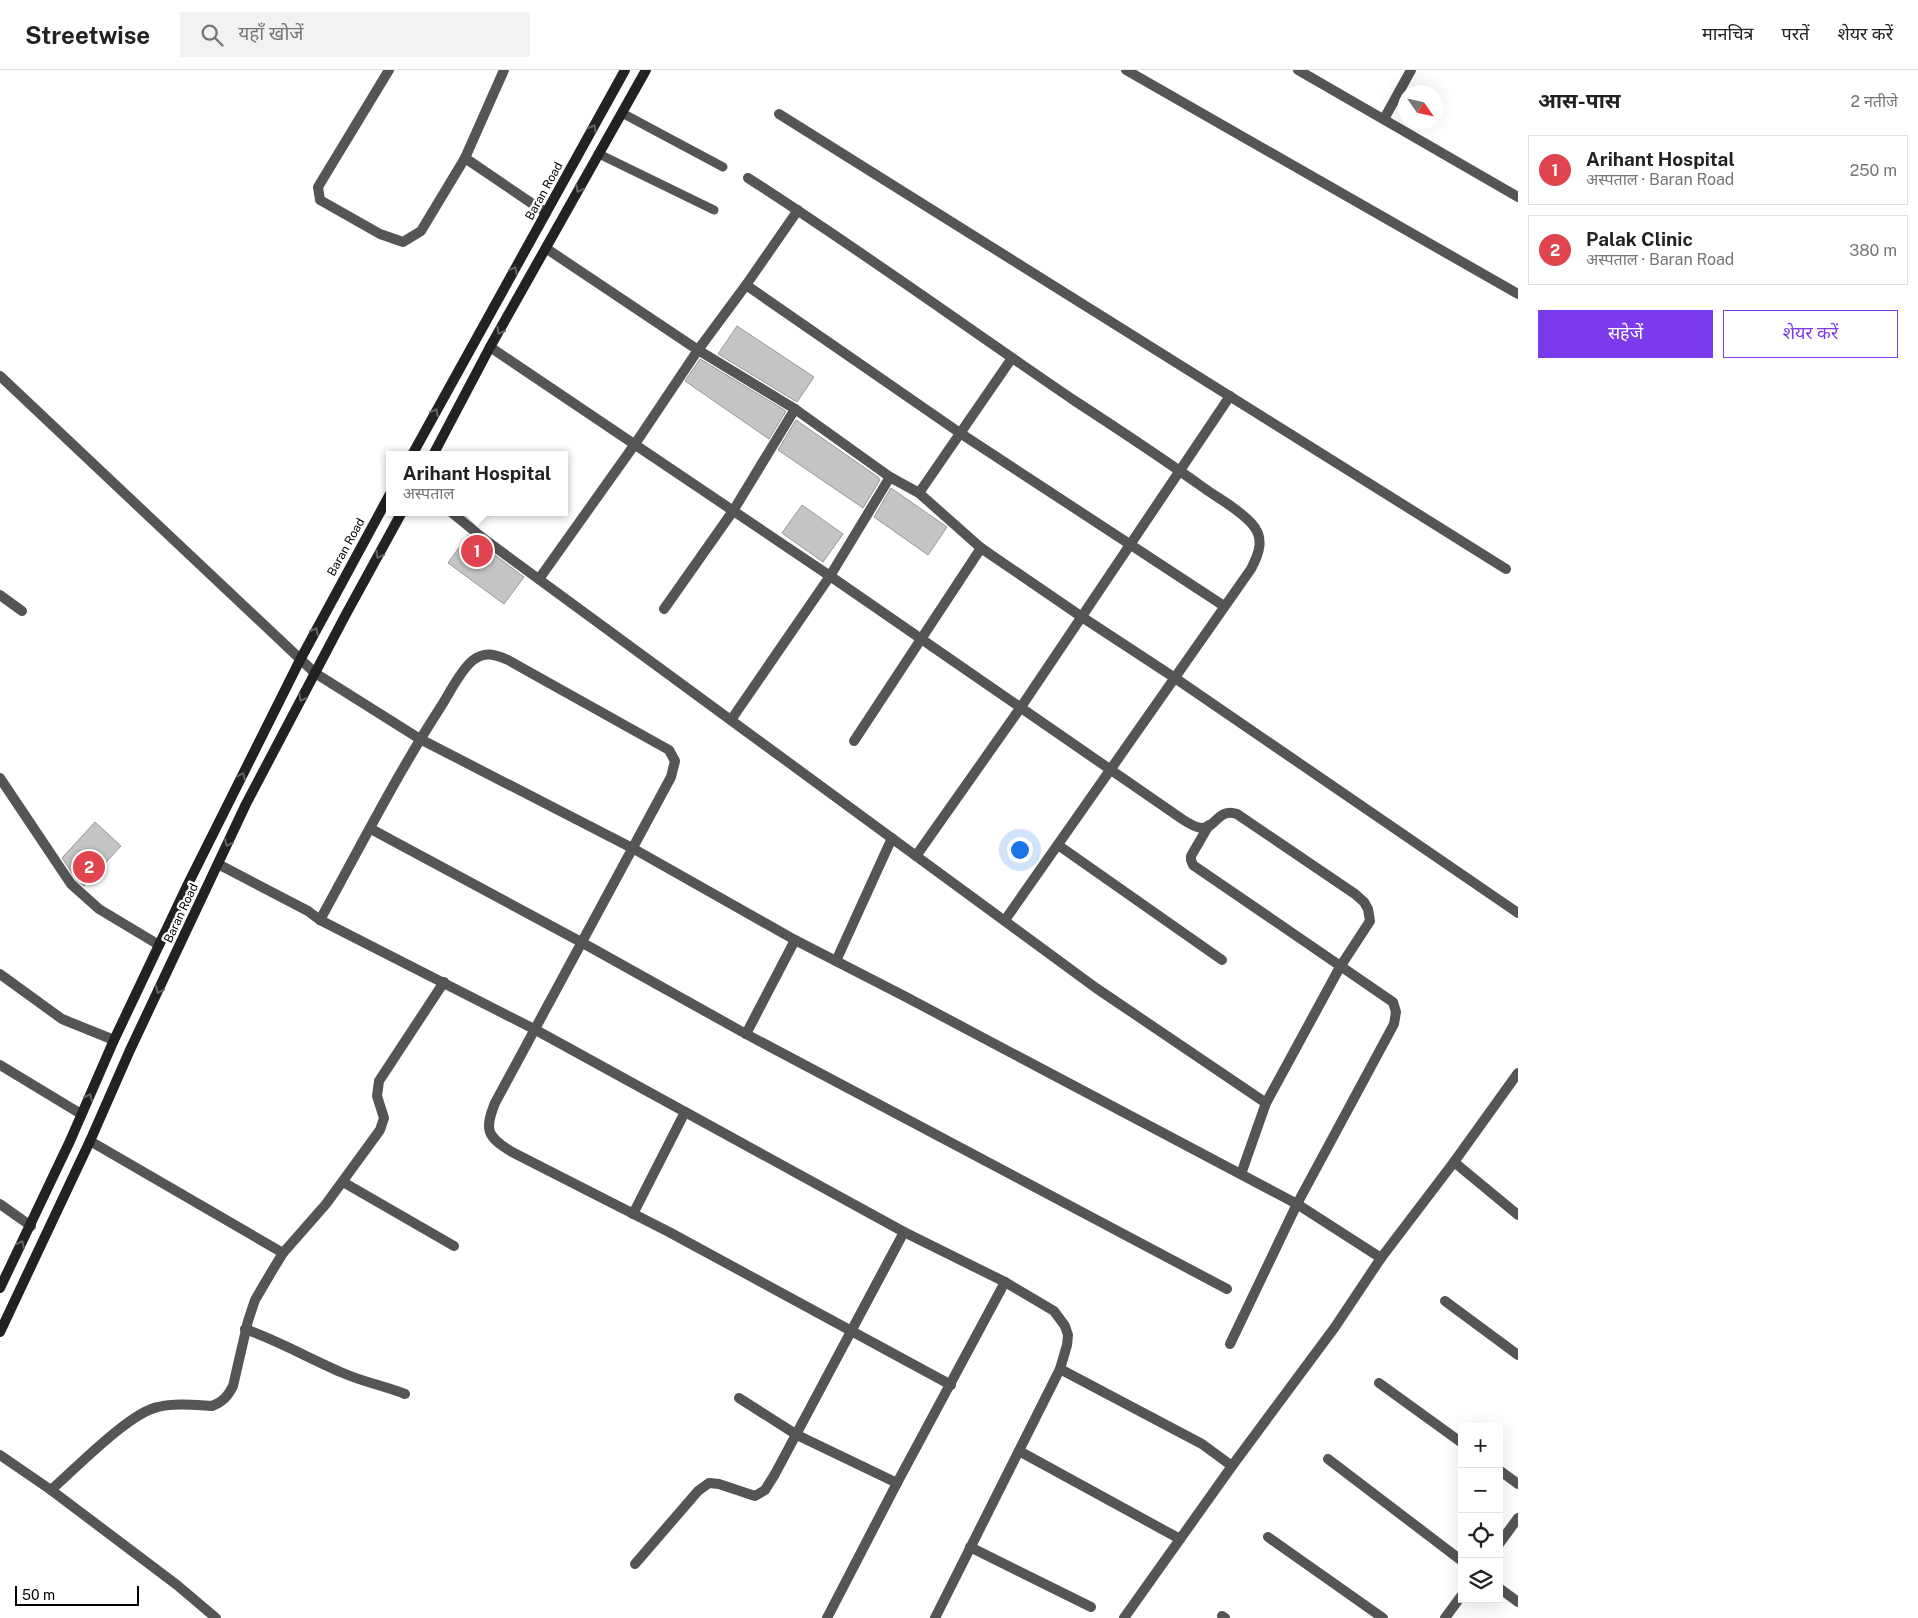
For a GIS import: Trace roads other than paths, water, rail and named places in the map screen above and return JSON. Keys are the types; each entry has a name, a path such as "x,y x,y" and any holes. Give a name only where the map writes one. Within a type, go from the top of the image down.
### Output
{"main road":[{"name":"Baran Road","path":"414,451 626,70"},
{"path":"436,451 490,347 547,249 646,70"},
{"name":"Baran Road","path":"0,1288 159,945 300,660 386,501"},
{"name":"Baran Road","path":"0,1332 90,1141 130,1050 251,796 400,516"}],"street":[{"path":"389,70 318,187 320,200 380,234 403,242 421,231 465,158 504,70"},
{"path":"1126,70 1518,294"},
{"path":"1298,70 1518,197"},
{"path":"1384,119 1411,70"},
{"path":"779,114 1506,569"},
{"path":"465,158 546,213"},
{"path":"748,178 798,210 1012,358 1179,470 1241,514 1253,525 1259,537 1259,552 1255,560 1175,678 1005,920"},
{"path":"539,579 798,210"},
{"path":"547,249 698,350 795,409 890,477 919,493 981,548 1175,678 1518,913"},
{"path":"746,285 960,433 1224,606"},
{"path":"490,347 830,576 1188,822 1199,828 1205,828 1223,814 1228,812 1237,814 1364,902 1370,915 1370,922 1340,966 1266,1104 1241,1174"},
{"path":"919,493 1012,358"},
{"path":"0,376 316,674 420,739 634,848 795,940 1297,1204 1381,1258"},
{"path":"916,856 1021,707 1230,396"},
{"path":"664,609 733,511 795,409"},
{"path":"731,720 830,576 890,477"},
{"path":"456,516 539,579 1096,988 1266,1104"},
{"path":"854,741 981,548"},
{"path":"0,595 22,611"},
{"path":"320,920 420,739 459,678 472,661 480,656 491,654 508,660 672,753 675,761 671,777 534,1029 493,1109 488,1125 489,1134 494,1140 512,1152 633,1214 951,1385"},
{"path":"0,778 71,884 99,909 159,945"},
{"path":"1209,825 1191,856 1190,860 1193,865 1393,1002 1396,1012 1394,1024 1297,1204 1230,1344"},
{"path":"370,829 581,942 746,1034 1227,1289"},
{"path":"836,961 892,838"},
{"path":"1058,845 1222,960"},
{"path":"218,864 308,911 320,920 534,1029 904,1232 1005,1282 1054,1311 1066,1326 1067,1345 1060,1369 935,1618"},
{"path":"746,1034 795,940"},
{"path":"0,974 62,1019 114,1040"},
{"path":"51,1490 121,1428 146,1410 170,1405 212,1406 225,1399 233,1386 245,1329 255,1300 283,1253 326,1204 383,1124 384,1114 377,1096 379,1081 444,982"},
{"path":"0,1065 81,1114"},
{"path":"1124,1618 1232,1466 1335,1327 1381,1258 1454,1162 1518,1073"},
{"path":"633,1214 685,1112"},
{"path":"90,1141 283,1253"},
{"path":"1454,1162 1518,1215"},
{"path":"343,1182 454,1246"},
{"path":"0,1204 30,1226"},
{"path":"635,1564 698,1491 709,1483 719,1484 755,1496 760,1494 770,1483 853,1331 904,1232"},
{"path":"826,1618 1005,1282"},
{"path":"1445,1301 1518,1355"},
{"path":"245,1329 271,1339 344,1374 381,1384 405,1394"},
{"path":"1060,1369 1202,1444 1232,1466"},
{"path":"1379,1383 1458,1440"},
{"path":"739,1398 797,1435 897,1483"},
{"path":"1019,1451 1180,1539"},
{"path":"0,1455 51,1490 177,1584 216,1618"},
{"path":"1328,1460 1458,1558"},
{"path":"1503,1473 1518,1484"},
{"path":"1503,1539 1518,1518"},
{"path":"1268,1537 1383,1618"},
{"path":"970,1547 1091,1607"},
{"path":"1503,1591 1518,1602"},
{"path":"1445,1618 1458,1600"}],"lane":[{"path":"622,113 723,167"},
{"path":"599,154 714,210"}],"place":[{"name":"Arihant Hospital","path":"477,551"},
{"name":"Palak Clinic","path":"89,867"}]}
